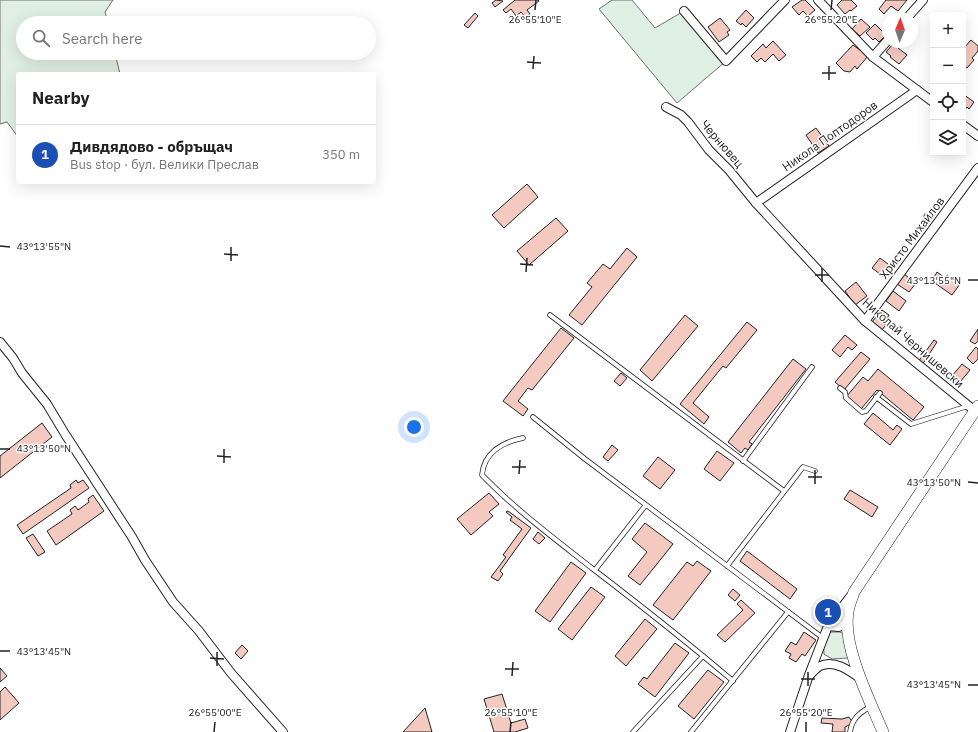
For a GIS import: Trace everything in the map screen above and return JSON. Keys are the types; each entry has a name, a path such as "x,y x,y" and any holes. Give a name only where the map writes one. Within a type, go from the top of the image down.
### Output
{"main road":[{"path":"884,732 851,652 848,637 848,613 854,592 974,408"}],"street":[{"path":"684,10 726,61 786,0"},
{"path":"818,0 873,57 930,100"},
{"path":"912,12 922,0"},
{"path":"873,57 882,47"},
{"name":"Никола Поптодоров","path":"756,203 917,90"},
{"name":"Чернювец","path":"666,107 681,115 688,122 709,150 729,170 756,203"},
{"path":"966,127 978,136"},
{"name":"Христо Михайлов","path":"865,321 978,168"},
{"name":"Николай Чернишевски","path":"756,203 865,321 974,408"},
{"path":"0,342 47,404 173,602 231,673 283,732"},
{"path":"790,732 809,675 828,626 854,592"},
{"path":"828,626 838,628 848,613"},
{"path":"809,675 820,666 827,664 839,666 849,670 862,680"}],"lane":[{"path":"550,315 784,491"},
{"path":"743,461 812,367"},
{"path":"840,388 845,392 846,398 862,412 866,411 880,393"},
{"path":"876,397 911,424 974,408"},
{"path":"533,417 585,460 645,506 823,638"},
{"path":"523,438 504,443 492,452 483,468 482,475 503,497 733,681"},
{"path":"727,566 803,467 815,472"},
{"path":"594,570 645,506"},
{"path":"691,732 788,612"},
{"path":"633,732 703,656"},
{"path":"850,732 856,716 872,706"}],"green space":[{"path":"0,0 113,0 105,12 106,16 16,16 16,60 117,60 120,72 16,72 16,134 7,122 0,124"},
{"path":"612,0 632,0 655,28 684,11 726,61 677,103 599,9"},
{"path":"830,632 840,632 848,637 851,652 847,658 832,659 824,654 823,638"}],"building":[{"path":"496,0 503,1 495,7 492,3"},
{"path":"515,0 539,1 527,10 530,14 525,17 521,12 516,16 511,9 506,13 503,10"},
{"path":"802,0 805,0 815,10 808,16 803,11 799,15 792,7"},
{"path":"842,0 851,0 857,6 845,14 837,5"},
{"path":"886,0 907,0 898,11 891,6 886,12 882,12 879,9"},
{"path":"746,10 754,18 746,27 742,23 741,25 736,21"},
{"path":"475,13 478,16 468,28 464,25"},
{"path":"720,18 730,30 727,32 729,35 719,42 708,27"},
{"path":"861,19 870,27 860,36 852,29"},
{"path":"875,24 882,31 882,39 879,42 875,38 873,40 866,33"},
{"path":"971,40 978,46 978,51 972,58 974,60 967,68 966,67 966,46"},
{"path":"773,41 786,55 779,61 773,54 765,62 761,58 757,62 751,56 763,44 766,48"},
{"path":"853,45 868,56 857,69 855,66 850,72 844,71 836,63"},
{"path":"890,48 898,48 907,55 899,64 886,52"},
{"path":"966,96 974,102 969,109 967,107 966,108"},
{"path":"816,128 829,146 818,153 806,135"},
{"path":"527,184 538,197 504,228 492,215"},
{"path":"556,218 568,231 529,265 517,251"},
{"path":"627,248 637,257 582,325 569,315 592,287 587,283 603,264 610,269"},
{"path":"880,258 892,267 884,277 872,268"},
{"path":"937,272 945,278 947,275 960,284 952,295 932,281"},
{"path":"904,274 916,283 909,292 897,284"},
{"path":"856,282 867,296 855,305 845,291"},
{"path":"893,291 906,301 899,311 886,301"},
{"path":"882,310 889,315 884,324 886,325 881,331 871,323"},
{"path":"685,315 698,326 652,381 640,370"},
{"path":"747,322 757,330 726,368 723,366 693,403 709,417 704,424 680,404"},
{"path":"561,328 574,338 532,390 528,388 518,401 528,409 523,416 503,401"},
{"path":"978,329 978,341 975,344 970,341"},
{"path":"845,335 857,345 852,350 848,347 840,357 832,350"},
{"path":"934,340 937,342 922,365 918,362"},
{"path":"976,347 978,349 978,359 973,364 967,358"},
{"path":"861,352 870,359 844,390 835,382"},
{"path":"793,359 806,369 749,442 752,444 748,450 745,448 741,453 728,442"},
{"path":"962,364 970,370 960,382 952,376"},
{"path":"878,369 924,407 913,420 877,390 861,409 846,397 863,377 868,381"},
{"path":"621,373 627,378 620,386 614,381"},
{"path":"873,413 893,430 897,425 902,429 890,445 864,424"},
{"path":"42,423 52,437 0,478 0,456"},
{"path":"612,445 618,450 608,461 603,457"},
{"path":"717,451 734,463 720,481 704,469"},
{"path":"658,457 675,470 660,489 643,476"},
{"path":"76,480 78,483 83,480 89,488 23,534 17,525 71,488 70,485"},
{"path":"850,490 878,507 872,517 844,499"},
{"path":"489,493 499,504 489,512 493,516 471,535 457,519"},
{"path":"93,495 104,511 56,545 47,531 72,514 70,510 75,506 78,510 89,502 88,499"},
{"path":"508,511 531,528 500,571 503,574 498,581 491,577 506,557 503,555 522,529 510,520 512,517 506,512"},
{"path":"645,523 673,544 640,585 628,576 647,552 632,539"},
{"path":"538,532 545,538 539,544 533,539"},
{"path":"33,534 45,552 38,556 26,538"},
{"path":"747,551 797,589 790,599 740,561"},
{"path":"697,561 711,571 673,620 653,605 687,562 693,566"},
{"path":"571,562 586,573 550,622 535,611"},
{"path":"591,587 605,597 572,640 558,629"},
{"path":"733,589 740,595 735,601 728,595"},
{"path":"741,600 755,613 725,642 717,635 743,610 737,604"},
{"path":"645,619 657,629 626,666 615,656"},
{"path":"804,632 816,640 805,656 802,654 796,662 789,658 791,654 785,651 791,642 796,645"},
{"path":"675,643 689,653 655,697 638,684 644,677 647,679"},
{"path":"242,645 248,651 241,659 235,653"},
{"path":"0,668 7,676 0,682"},
{"path":"708,670 724,682 694,719 678,706"},
{"path":"5,687 19,703 0,720 0,692"},
{"path":"502,694 511,723 525,719 528,728 515,732 494,732 484,699"},
{"path":"425,708 432,732 403,732"},
{"path":"849,717 853,723 845,727 845,732 832,732 833,724 821,723 822,718 842,719"}],"place":[{"name":"Дивдядово - обръщач","path":"828,612"}]}
